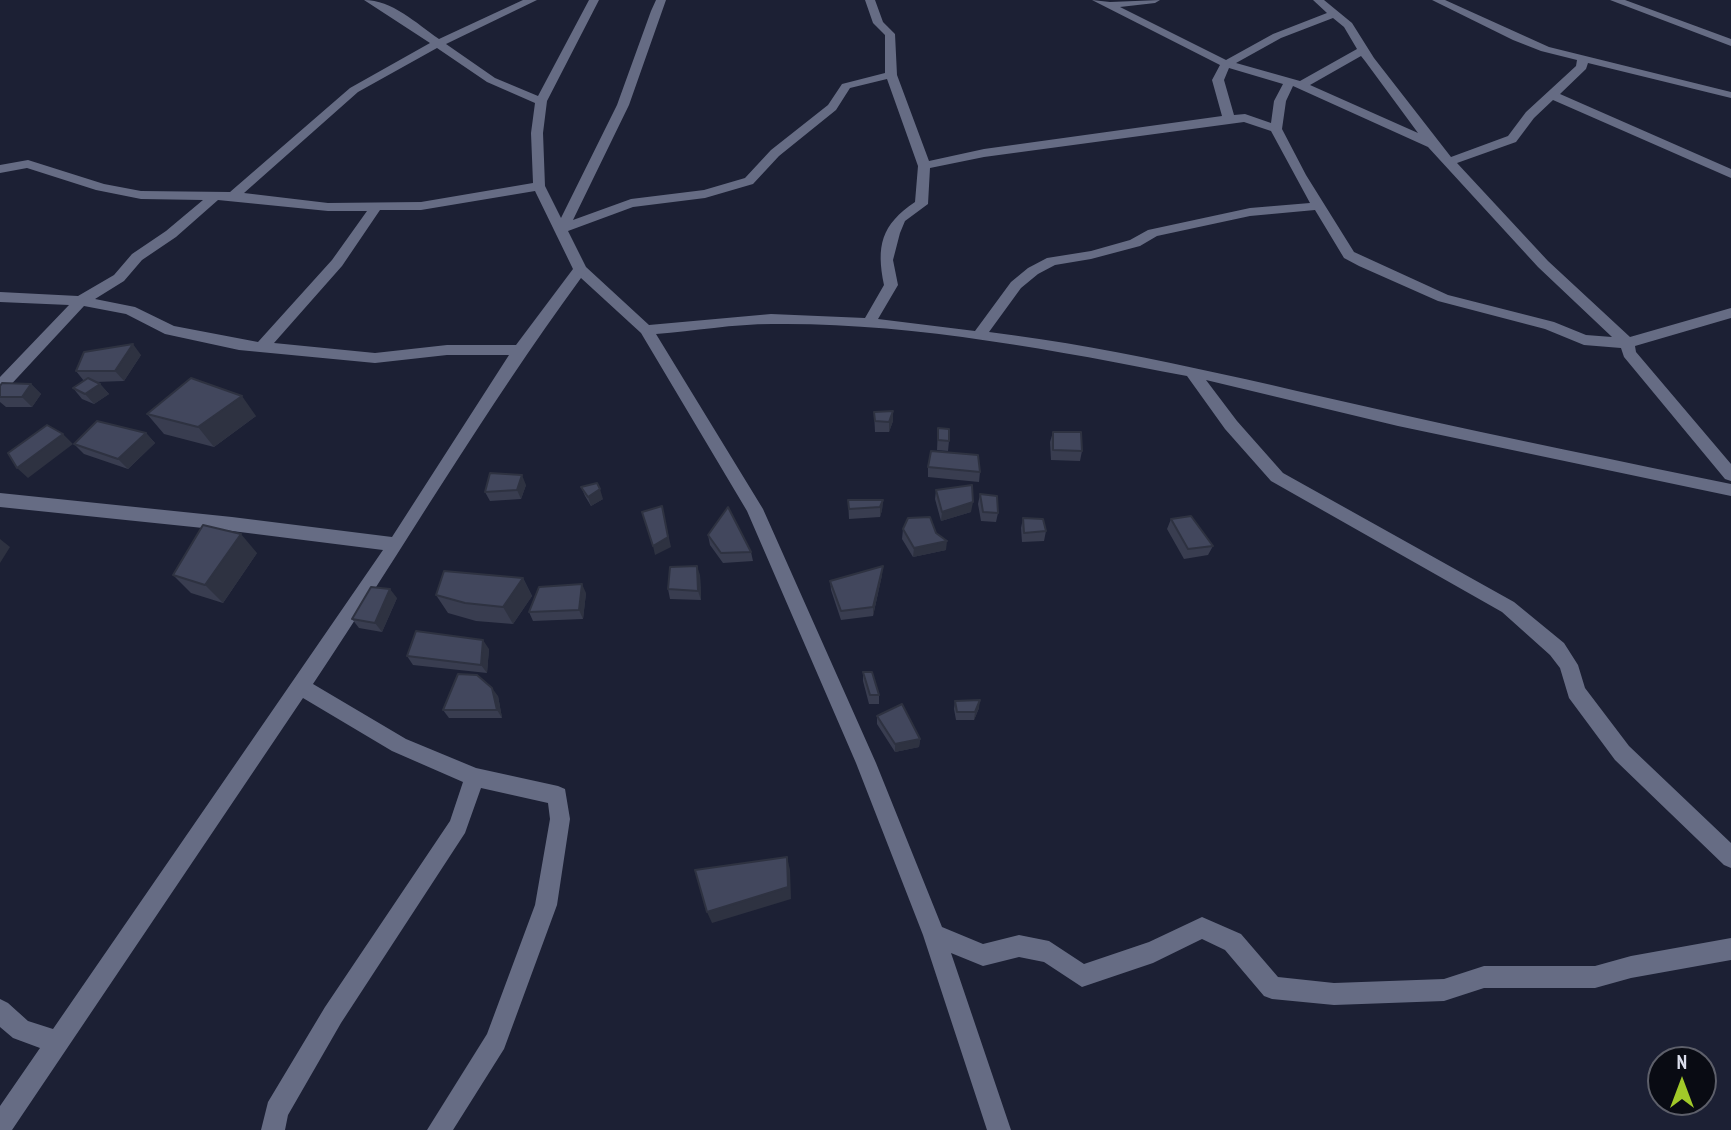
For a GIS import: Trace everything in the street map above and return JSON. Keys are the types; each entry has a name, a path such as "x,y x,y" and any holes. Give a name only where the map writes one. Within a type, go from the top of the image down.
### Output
{"street":[{"path":"369,0 394,13 491,80 541,101"},
{"path":"233,196 354,90 436,44 532,0"},
{"path":"594,0 541,101 537,133 539,186 580,269 646,330 755,509 866,763 934,935 999,1130"},
{"path":"562,229 596,166 631,85 650,21 662,0"},
{"path":"869,323 891,285 886,260 899,219 921,204 924,166 891,75 890,34 878,23 870,0"},
{"path":"1102,3 1155,0"},
{"path":"1318,0 1348,25 1363,50 1432,144 1543,264 1627,343 1629,353 1731,475"},
{"path":"1437,0 1517,38 1583,58 1731,95"},
{"path":"1615,0 1731,43"},
{"path":"1102,3 1226,64 1295,83 1432,144"},
{"path":"1229,119 1218,80 1226,64 1277,36 1335,15"},
{"path":"1363,50 1295,83 1280,101 1276,129 1318,206 1349,255 1443,298 1549,325 1584,340 1627,343 1731,313"},
{"path":"1448,162 1512,139 1530,115 1582,67 1583,58"},
{"path":"562,229 631,204 705,194 748,181 775,153 832,107 846,86 891,75"},
{"path":"1552,95 1731,174"},
{"path":"924,166 984,153 1229,119 1245,118 1276,129"},
{"path":"0,169 28,164 102,187 141,195 233,196 296,205 421,206 539,186"},
{"path":"0,387 80,301 120,278 137,257 171,234 215,196"},
{"path":"979,336 1016,285 1033,271 1052,261 1091,255 1135,243 1153,233 1250,212 1318,206"},
{"path":"262,347 322,281 361,232 376,207"},
{"path":"2,1122 396,545 520,350 580,269"},
{"path":"0,296 80,301 130,310 170,330 239,345 374,358 447,350 520,350"},
{"path":"646,330 771,319 869,323 1052,345 1192,372 1731,490"},
{"path":"1192,372 1231,425 1277,477 1508,607 1557,649 1569,665 1576,692 1622,753 1731,858"},
{"path":"0,500 232,524 396,545"},
{"path":"300,687 399,744 475,777 558,796 560,819 546,905 496,1041 439,1130"},
{"path":"273,1130 277,1111 332,1015 458,826 475,777"},
{"path":"934,935 983,955 1019,946 1049,952 1082,976 1153,952 1202,928 1233,943 1272,988 1334,994 1444,990 1484,977 1595,977 1632,967 1731,949"},
{"path":"0,1011 21,1030 58,1043"}],"building":[{"path":"133,344 115,371 76,371 84,352"},
{"path":"88,378 100,384 85,394 73,388"},
{"path":"191,378 242,396 198,427 147,414"},
{"path":"2,383 31,384 22,397 0,397"},
{"path":"893,411 889,422 875,421 874,412"},
{"path":"97,421 146,433 118,459 74,444"},
{"path":"47,425 63,434 17,468 8,453"},
{"path":"938,428 949,429 949,441 938,440"},
{"path":"1053,432 1081,432 1082,451 1053,450"},
{"path":"931,451 978,455 980,472 928,467"},
{"path":"490,473 522,475 517,490 485,492"},
{"path":"597,483 600,489 588,497 581,487"},
{"path":"972,485 973,502 942,512 936,490"},
{"path":"980,494 997,496 998,513 983,512"},
{"path":"848,500 883,500 880,507 849,509"},
{"path":"662,506 668,537 653,546 642,512"},
{"path":"728,507 751,552 721,553 708,535"},
{"path":"1191,516 1213,546 1188,549 1171,519"},
{"path":"930,517 936,533 947,541 914,548 903,529 908,518"},
{"path":"1023,518 1043,519 1046,531 1024,533"},
{"path":"203,525 241,534 205,585 173,575"},
{"path":"697,566 698,591 668,589 670,567"},
{"path":"883,566 873,607 841,611 830,581"},
{"path":"444,571 523,578 503,607 465,603 436,595"},
{"path":"582,584 579,610 529,612 539,587"},
{"path":"371,587 390,589 375,623 352,619"},
{"path":"416,631 483,640 481,665 407,656"},
{"path":"863,672 872,672 879,695 870,695"},
{"path":"458,674 477,675 492,688 497,710 443,710"},
{"path":"980,700 975,712 957,712 955,701"},
{"path":"902,704 920,739 895,744 877,716"},
{"path":"787,857 788,887 707,912 695,870"}]}
